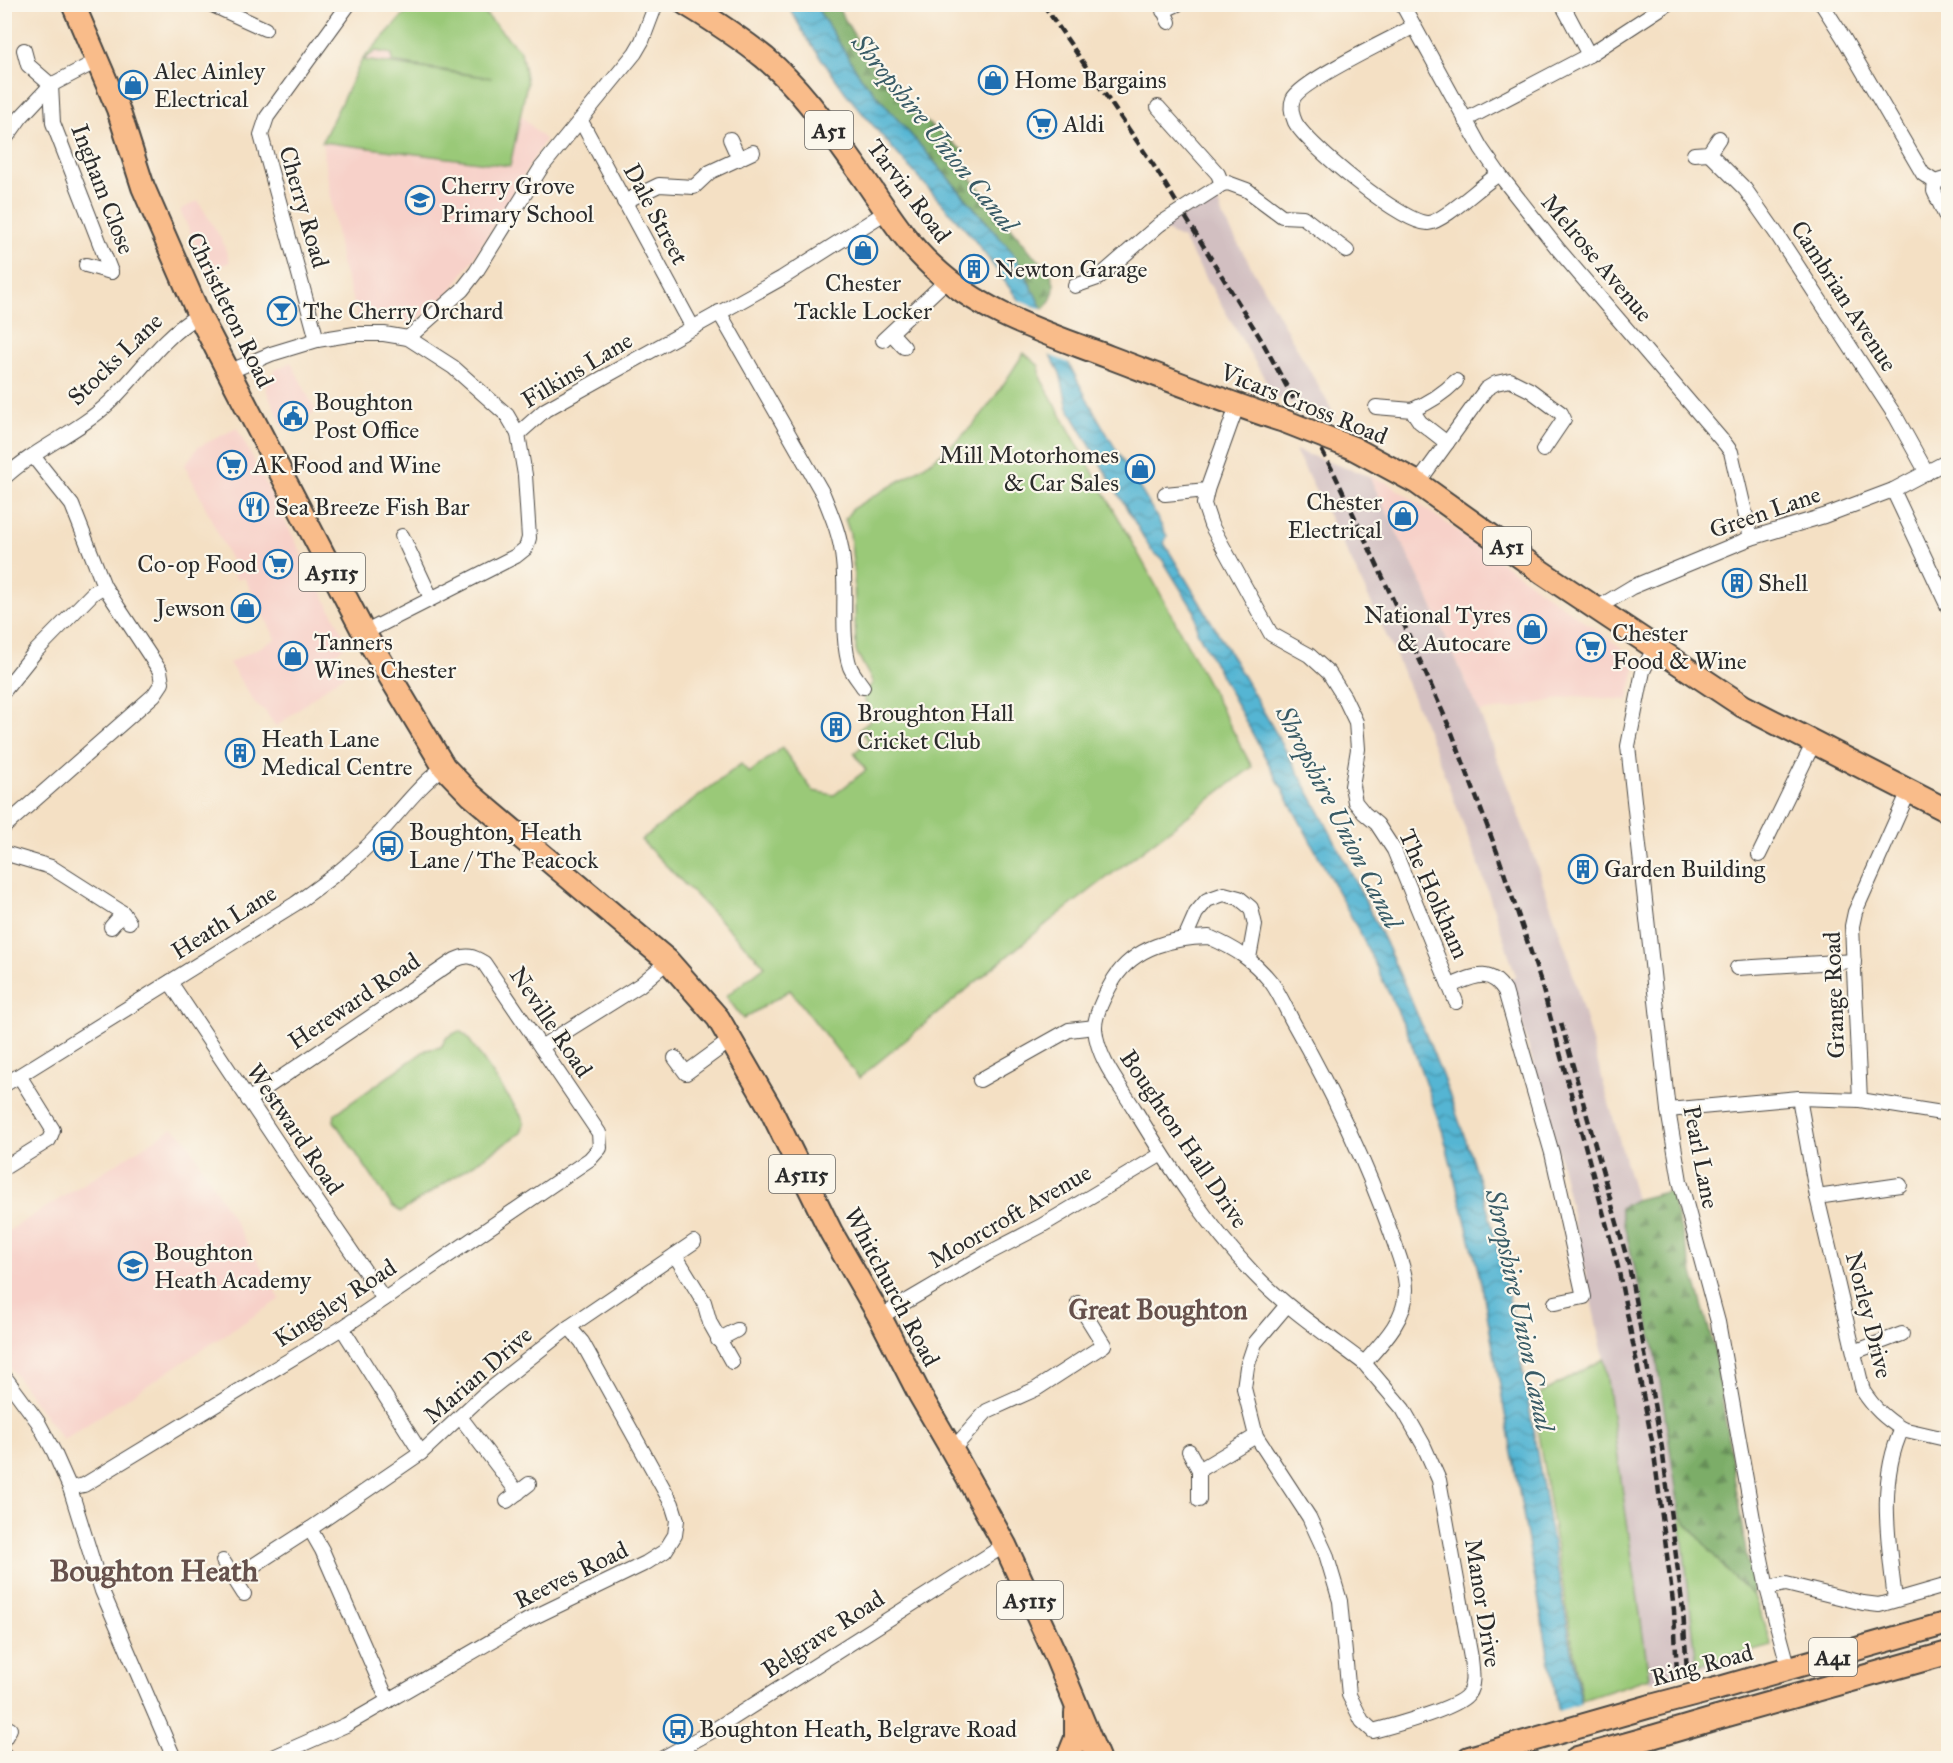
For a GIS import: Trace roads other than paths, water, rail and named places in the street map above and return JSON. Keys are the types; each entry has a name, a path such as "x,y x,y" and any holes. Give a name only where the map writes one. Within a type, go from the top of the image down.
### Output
{"highway":[{"name":"Christleton Road","path":"73,4 118,109 143,188 199,315 364,633 444,767 471,795 539,851"},
{"name":"Tarvin Road","path":"686,4 741,39 767,60 795,88 908,240 947,280 995,311 1056,337"},
{"name":"Vicars Cross Road","path":"1056,337 1353,448 1418,483 1543,573 1743,706 1813,744 1948,811"},
{"name":"Whitchurch Road","path":"539,851 668,961 718,1018 769,1106 831,1232 1005,1545 1098,1758"},
{"name":"Ring Road","path":"1469,1758 1948,1623"},
{"name":"A41","path":"1577,1758 1948,1653"},
{"name":"Whitchurch Road","path":"1068,1758 1076,1738 1076,1706"}],"street":[{"path":"210,4 265,29"},
{"name":"Cherry Road","path":"317,340 261,138 267,117 349,4"},
{"path":"408,338 462,290 476,272 529,184 635,53 656,4"},
{"path":"1164,12 1178,4"},
{"name":"Melrose Avenue","path":"1402,4 1465,120 1499,174 1558,249 1731,452 1751,538"},
{"path":"1562,4 1588,55"},
{"path":"1465,120 1588,55 1667,4"},
{"path":"1822,4 1844,37 1923,174 1942,180 1934,191 1948,221"},
{"path":"1413,27 1299,90 1292,103 1295,122 1302,132 1340,167 1389,205 1406,216 1424,222 1439,220 1481,185 1499,174"},
{"path":"24,50 28,65 51,85"},
{"path":"4,141 21,117 51,85 97,61"},
{"name":"Ingham Close","path":"51,85 53,123 111,272 86,265"},
{"path":"1158,107 1218,174 1218,187"},
{"name":"Dale Street","path":"581,121 693,328"},
{"path":"1694,154 1709,153 1719,138"},
{"path":"730,139 739,159"},
{"path":"624,202 659,185 694,187 710,172 753,152"},
{"name":"Cambrian Avenue","path":"1709,153 1745,189 1776,233 1896,417 1927,473"},
{"path":"1075,286 1098,278 1160,224 1228,183 1247,190 1282,216 1303,217 1347,251"},
{"name":"Filkins Lane","path":"364,633 516,556 526,548 529,538 522,447 518,434 545,410 812,260 886,212"},
{"path":"904,347 888,337 947,280"},
{"path":"719,312 823,494 834,520 843,558 846,587 846,655 851,670 863,687"},
{"name":"Stocks Lane","path":"4,478 111,402 170,335 199,315"},
{"path":"228,372 271,354 317,340 355,334 384,334 408,338 453,368 507,415 518,434"},
{"path":"1418,483 1486,389 1496,383 1510,380 1530,390 1561,413 1564,419 1543,450"},
{"path":"1376,407 1412,410 1445,392 1456,381"},
{"name":"The Holkham","path":"1237,406 1207,490 1204,504 1211,525 1271,634 1308,655 1329,673 1344,697 1356,722 1358,749 1353,786 1355,802 1377,824 1394,850 1412,899 1456,1002"},
{"path":"1412,410 1420,422 1447,442"},
{"path":"4,827 154,694 162,683 160,672 104,586 72,505 33,456"},
{"name":"Green Lane","path":"1597,608 1632,587 1751,538 1824,516 1893,490 1948,461"},
{"path":"1165,494 1207,490"},
{"path":"1893,490 1948,607"},
{"path":"402,536 431,598"},
{"path":"4,691 35,652 93,593 104,586"},
{"name":"Pearl Lane","path":"1654,648 1643,671 1628,746 1668,1110 1680,1181 1718,1322 1767,1588 1789,1669"},
{"path":"1759,855 1813,744"},
{"name":"Heath Lane","path":"4,1085 296,904 338,874 378,836 431,777 444,767"},
{"name":"Grange Road","path":"1860,1100 1852,926 1855,912 1909,792"},
{"path":"4,853 51,867 126,918 111,927"},
{"path":"1185,938 1196,913 1207,900 1224,894 1239,898 1251,908 1255,925 1249,958"},
{"name":"Boughton Hall Drive","path":"1185,938 1209,938 1234,948 1249,958 1272,984 1319,1067 1378,1198 1402,1264 1406,1289 1404,1307 1387,1337 1364,1364 1287,1305 1227,1244 1162,1154 1100,1054 1095,1027 1105,994 1121,968 1139,954 1160,943 1185,938"},
{"name":"Neville Road","path":"455,960 463,956 472,956 484,963 599,1133"},
{"name":"Hereward Road","path":"248,1100 455,960"},
{"path":"541,1047 640,985 668,961"},
{"path":"1737,968 1854,961"},
{"name":"The Holkham","path":"1450,986 1476,976 1487,975 1500,984 1505,991 1552,1153 1584,1297 1555,1303"},
{"name":"Westward Road","path":"170,982 384,1299"},
{"path":"980,1080 1069,1030 1095,1027"},
{"path":"675,1058 686,1072 731,1040"},
{"path":"4,1168 49,1140 53,1130 20,1077"},
{"path":"1668,1110 1799,1098 1860,1100 1948,1114"},
{"name":"Norley Drive","path":"1799,1098 1817,1197 1863,1391 1873,1407 1902,1429"},
{"name":"Kingsley Road","path":"70,1488 84,1485 342,1328 590,1159 600,1148 599,1133"},
{"name":"Moorcroft Avenue","path":"880,1317 1162,1154"},
{"path":"1817,1197 1900,1185"},
{"name":"Marian Drive","path":"234,1578 421,1453 483,1395 569,1327 694,1242"},
{"path":"675,1255 704,1302 710,1323 732,1362"},
{"path":"952,1450 987,1411 1036,1389 1104,1345 1078,1303"},
{"name":"Manor Drive","path":"1287,1305 1255,1343 1247,1366 1244,1388 1256,1436 1309,1517 1326,1554 1340,1601 1349,1695 1362,1721 1373,1731 1455,1704 1467,1696 1473,1685 1471,1658 1439,1480 1423,1443 1403,1410 1364,1364"},
{"name":"Reeves Road","path":"271,1758 346,1725 528,1620 646,1563 665,1551 675,1535 677,1520 672,1504 582,1342 569,1327"},
{"path":"342,1328 421,1453"},
{"path":"718,1340 737,1330"},
{"path":"1854,1352 1902,1334"},
{"path":"4,1376 38,1422 54,1452 70,1488 102,1591 174,1758"},
{"path":"461,1418 518,1493"},
{"path":"1895,1600 1889,1539 1888,1490 1895,1444 1902,1429 1941,1438 1948,1436"},
{"path":"1200,1470 1256,1436"},
{"path":"1189,1451 1200,1470 1199,1500"},
{"path":"310,1529 388,1701"},
{"name":"Belgrave Road","path":"663,1758 714,1730 1005,1545"},
{"path":"223,1562 244,1594"},
{"path":"1767,1588 1786,1584 1879,1605 1948,1585"}],"water":[{"path":"788,5 815,5 860,76 1013,253 1084,393 1167,536 1164,543 1300,776 1382,936 1419,1018 1452,1102 1481,1187 1498,1248 1518,1342 1591,1758 1567,1758 1482,1286 1443,1133 1407,1031 1359,931 1197,631 1195,612 1162,559 1151,550 1068,408 1060,373 1020,302 973,238 848,96 806,37"}],"railway":[{"path":"1043,4 1154,166 1262,341 1335,475 1452,733 1497,852 1540,979 1618,1267 1653,1446 1674,1610 1677,1675"},
{"path":"1561,1023 1629,1266 1662,1448 1683,1610 1687,1672"}],"place":[{"name":"Home Bargains","path":"993,80"},
{"name":"Alec Ainley Electrical","path":"133,85"},
{"name":"Aldi","path":"1042,124"},
{"name":"Cherry Grove Primary School","path":"420,200"},
{"name":"Chester Tackle Locker","path":"863,250"},
{"name":"Newton Garage","path":"974,269"},
{"name":"The Cherry Orchard","path":"282,311"},
{"name":"Boughton Post Office","path":"293,416"},
{"name":"AK Food and Wine","path":"232,465"},
{"name":"Mill Motorhomes & Car Sales","path":"1140,469"},
{"name":"Sea Breeze Fish Bar","path":"254,507"},
{"name":"Chester Electrical","path":"1403,516"},
{"name":"Co-op Food","path":"278,564"},
{"name":"Shell","path":"1737,583"},
{"name":"Jewson","path":"246,608"},
{"name":"National Tyres & Autocare","path":"1532,629"},
{"name":"Chester Food & Wine","path":"1591,647"},
{"name":"Tanners Wines Chester","path":"293,656"},
{"name":"Broughton Hall Cricket Club","path":"836,727"},
{"name":"Heath Lane Medical Centre","path":"240,753"},
{"name":"Boughton, Heath Lane / The Peacock","path":"388,846"},
{"name":"Garden Building","path":"1583,869"},
{"name":"Boughton Heath Academy","path":"133,1266"},
{"name":"Boughton Heath, Belgrave Road","path":"678,1729"}],"district":[{"name":"Great Boughton","path":"1158,1309"},
{"name":"Boughton Heath","path":"154,1571"}],"water label":[{"name":"Shropshire Union Canal","path":"935,133"},
{"name":"Shropshire Union Canal","path":"1339,817"},
{"name":"Shropshire Union Canal","path":"1520,1310"}]}
